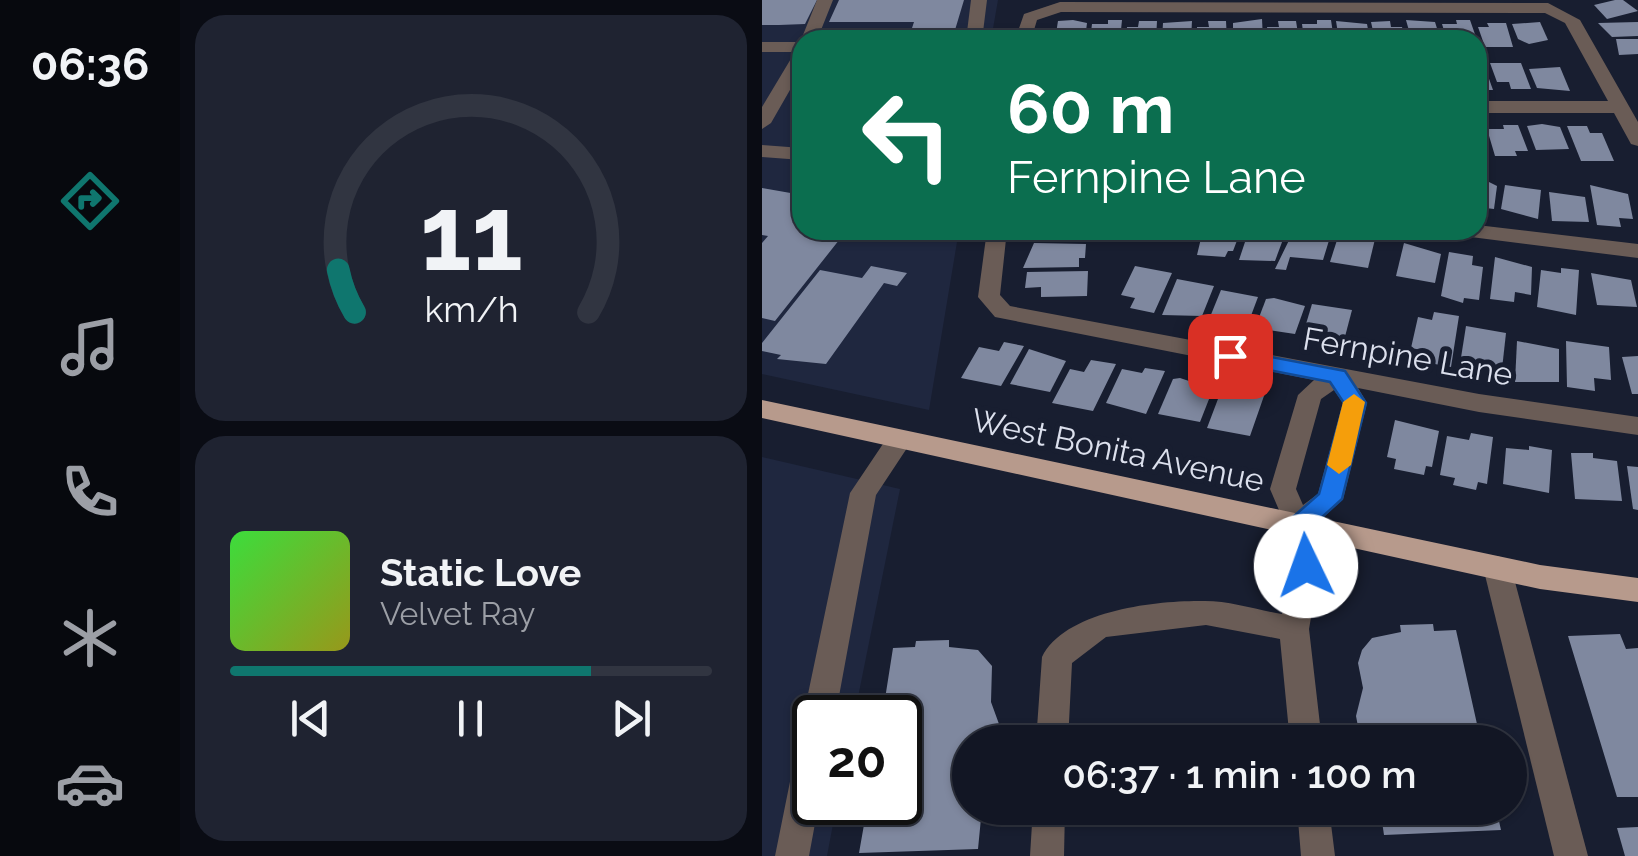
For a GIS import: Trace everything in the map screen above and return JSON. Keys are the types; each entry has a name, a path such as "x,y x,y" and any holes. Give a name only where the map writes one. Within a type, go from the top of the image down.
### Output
{"main road":[{"name":"West Bonita Avenue","path":"762,409 1497,567 1638,590"}],"street":[{"path":"813,30 825,0"},
{"path":"976,30 980,0"},
{"path":"1025,30 1026,22 1038,12 1060,7 1536,7 1560,12 1572,20 1638,140"},
{"path":"762,47 792,50"},
{"path":"762,123 792,71"},
{"path":"779,96 792,96"},
{"path":"1487,107 1620,107"},
{"path":"762,151 792,153"},
{"path":"1487,233 1638,251"},
{"name":"Fernpine Lane","path":"995,240 988,288 993,306 1018,316 1337,376 1638,426"},
{"path":"1298,524 1330,499 1355,403 1337,376 1310,395 1283,489 1298,524 1306,566 1294,629 1304,725"},
{"path":"824,695 864,493 900,438"},
{"path":"1497,567 1571,856"},
{"path":"1053,725 1057,657 1100,624 1206,612 1294,629"},
{"path":"792,856 798,825"},
{"path":"1047,856 1049,825"},
{"path":"1315,825 1318,856"}],"shaded area":[{"path":"762,0 998,0 993,30 792,30 792,240 957,240 929,410 762,374"},
{"path":"762,457 900,489 858,695 792,695 792,825 833,825 827,856 762,856"}],"building":[{"path":"762,0 817,0 805,24 762,25"},
{"path":"839,0 964,0 955,30 911,30 914,22 829,22"},
{"path":"1623,0 1638,11 1607,19 1594,5"},
{"path":"1262,19 1263,30 1233,30 1233,23"},
{"path":"1108,20 1122,20 1121,30 1091,30 1092,24 1108,24"},
{"path":"1317,20 1331,20 1332,30 1303,30 1302,24 1317,24"},
{"path":"1406,20 1435,22 1438,30 1409,30"},
{"path":"1456,20 1470,20 1474,30 1444,30 1442,24 1457,24"},
{"path":"1058,21 1087,23 1086,30 1057,30"},
{"path":"1139,21 1157,21 1157,30 1127,30 1138,27"},
{"path":"1192,21 1192,30 1163,30 1163,23"},
{"path":"1208,21 1226,21 1226,30 1197,30 1209,27"},
{"path":"1278,21 1296,21 1297,30 1267,27 1279,27"},
{"path":"1336,21 1367,24 1368,30 1337,30"},
{"path":"1390,21 1391,27 1403,30 1373,30 1371,22"},
{"path":"1540,22 1548,40 1529,44 1518,39 1512,24"},
{"path":"1638,22 1638,36 1612,37 1598,23"},
{"path":"1487,23 1506,23 1513,47 1487,47 1487,30 1478,27 1489,27"},
{"path":"1616,39 1638,39 1638,54 1619,55"},
{"path":"1490,63 1521,63 1531,89 1511,89 1509,82 1497,82"},
{"path":"1560,67 1570,91 1537,88 1529,69"},
{"path":"1503,125 1518,125 1528,151 1515,151 1517,156 1495,156 1487,129 1504,129"},
{"path":"1527,126 1560,127 1569,149 1536,150"},
{"path":"1567,126 1587,126 1590,133 1602,133 1614,161 1581,161"},
{"path":"1487,181 1497,186 1494,209 1487,208"},
{"path":"1505,185 1541,190 1538,219 1501,209"},
{"path":"1590,185 1628,194 1633,219 1619,218 1621,227 1597,225"},
{"path":"762,188 792,193 792,240 839,240 775,321 762,318 762,243 768,236 762,235"},
{"path":"1549,192 1585,197 1589,222 1552,221"},
{"path":"1201,240 1237,240 1233,251 1225,257 1197,255"},
{"path":"1246,240 1283,240 1275,261 1239,260"},
{"path":"1289,240 1329,240 1323,260 1290,257 1286,270 1275,269"},
{"path":"1337,240 1375,240 1368,268 1330,262"},
{"path":"1034,243 1086,244 1085,258 1079,258 1079,267 1023,268"},
{"path":"1404,243 1441,254 1435,283 1396,276"},
{"path":"1449,252 1473,256 1472,265 1483,267 1479,300 1464,298 1463,303 1441,296"},
{"path":"1495,257 1532,267 1531,295 1515,292 1514,302 1490,299"},
{"path":"871,266 907,273 897,286 884,283 826,364 777,359 781,355 762,351 762,343 820,270 862,278"},
{"path":"1135,266 1172,273 1154,313 1130,308 1135,298 1121,295"},
{"path":"1561,268 1579,270 1576,315 1537,307 1541,270 1561,273"},
{"path":"1088,271 1087,296 1041,297 1041,287 1025,288 1027,272"},
{"path":"1591,273 1631,280 1637,307 1597,305"},
{"path":"1177,279 1214,286 1202,316 1162,315"},
{"path":"1221,290 1258,297 1246,329 1210,317"},
{"path":"1266,299 1305,306 1295,334 1255,328"},
{"path":"1312,304 1352,310 1342,348 1303,334"},
{"path":"1434,312 1459,316 1451,367 1424,362 1427,351 1411,348 1418,317 1432,320"},
{"path":"1466,326 1506,333 1501,378 1460,364"},
{"path":"1517,341 1559,349 1559,382 1515,382"},
{"path":"1566,341 1609,347 1611,380 1594,378 1595,391 1567,387"},
{"path":"1004,342 1024,346 1001,386 961,378 979,347 999,351"},
{"path":"1029,349 1066,361 1050,392 1010,384"},
{"path":"1638,356 1638,394 1632,394 1622,357"},
{"path":"1091,360 1116,364 1093,411 1052,403 1070,369 1084,372"},
{"path":"1145,368 1165,371 1146,414 1106,403 1122,369 1142,373"},
{"path":"1173,379 1213,389 1200,422 1158,414"},
{"path":"1244,389 1265,393 1250,436 1207,428 1221,391 1242,395"},
{"path":"1395,420 1439,431 1432,467 1426,466 1424,475 1394,469 1396,459 1387,457"},
{"path":"1471,433 1493,437 1487,484 1478,482 1476,490 1453,485 1455,478 1440,475 1447,436 1469,440"},
{"path":"1529,446 1552,450 1549,493 1503,484 1506,448 1529,450"},
{"path":"1571,453 1593,453 1593,458 1617,461 1622,501 1575,499"},
{"path":"1627,466 1638,467 1638,510 1633,509"},
{"path":"1433,624 1434,631 1456,630 1477,725 1358,725 1363,688 1358,663 1362,650 1372,638 1401,632 1400,625"},
{"path":"1620,634 1626,649 1638,648 1638,797 1617,797 1568,636"},
{"path":"949,640 949,647 978,650 992,666 991,702 999,725 952,725 952,825 980,825 978,849 859,853 864,825 922,825 922,695 886,695 893,648 915,647 916,641"},
{"path":"1383,825 1500,825 1501,830 1384,835"},
{"path":"1638,827 1638,856 1625,856 1617,828"}],"slow traffic":[{"path":"1339,465 1354,402"}],"route":[{"path":"1230,356 1337,376 1355,403 1330,499 1298,524 1306,566"}]}
